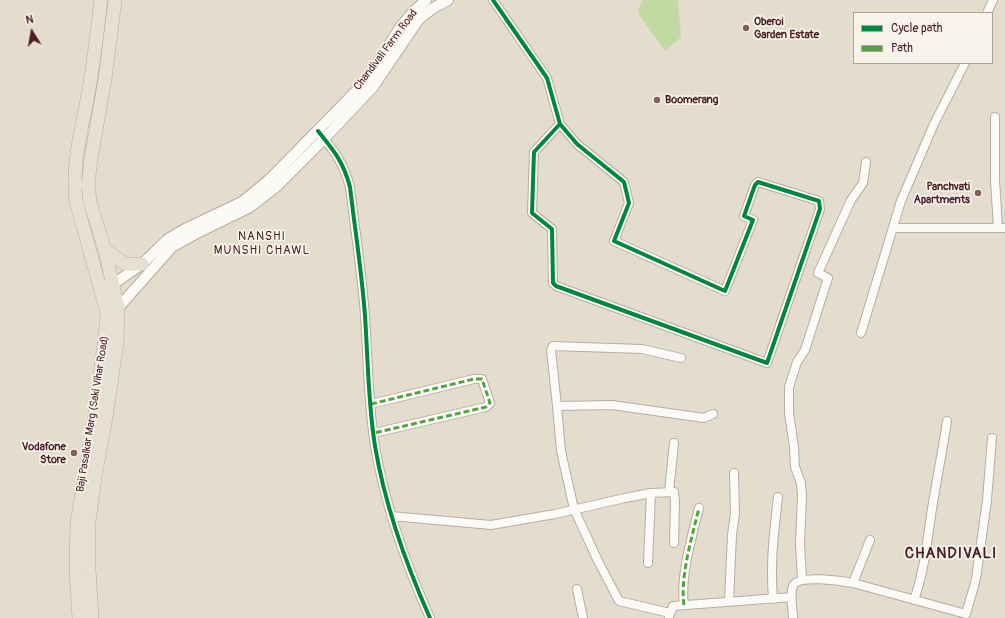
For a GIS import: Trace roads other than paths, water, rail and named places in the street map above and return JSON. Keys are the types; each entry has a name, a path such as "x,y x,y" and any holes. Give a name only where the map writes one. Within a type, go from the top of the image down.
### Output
{"main road":[{"name":"Baji Pasalkar Marg (Saki Vihar Road)","path":"92,618 89,569 89,521 94,477 106,417 116,350 112,311 106,286 76,202 74,183 76,158 91,77 101,0"},
{"name":"Baji Pasalkar Marg (Saki Vihar Road)","path":"106,286 105,250 90,202 88,184 105,79 115,0"},
{"path":"91,77 105,79"},
{"path":"105,250 126,264 142,264"},
{"name":"Baji Pasalkar Marg (Saki Vihar Road)","path":"79,618 76,570 77,523 95,415 105,338 112,311"}],"street":[{"name":"Chandivali Farm Road","path":"321,135 367,80 402,26 414,11 426,0"},
{"path":"106,286 142,264 174,236 185,229 228,213 250,207 277,186 321,135 373,87 420,19 433,3 448,0"},
{"path":"493,0 547,78 560,124 577,144 624,182 629,203 614,241 724,291 753,220 744,216 755,185 758,182 819,201 820,209 767,363 556,286 554,283 552,229 532,213 534,152 560,124"},
{"path":"987,12 993,0"},
{"path":"861,334 901,201 934,124 964,64"},
{"path":"893,228 1002,228 995,180 995,117"},
{"path":"321,135 337,155 346,171 350,187 363,299 370,404 375,445 391,516 430,618"},
{"path":"802,579 800,543 802,496 801,484 795,468 794,447 789,413 789,387 797,362 805,350 828,278 818,273 851,200 863,183 866,162"},
{"path":"112,311 172,247 228,213"},
{"path":"681,358 642,349 553,346 551,350 561,451 574,509 598,561 619,601 670,616 673,606 792,597"},
{"path":"370,404 474,378 482,379 490,403 486,407 374,432"},
{"path":"557,406 612,405 704,418 713,414"},
{"path":"914,600 920,584 925,557 947,421"},
{"path":"793,618 792,586 795,582 802,579 836,580 853,583 966,614 976,579 987,500 992,438"},
{"path":"669,492 674,443"},
{"path":"729,602 732,535 735,514 734,473"},
{"path":"391,516 491,525 555,514 651,493 674,492 674,543"},
{"path":"648,563 651,493"},
{"path":"773,599 771,571 772,547 778,497"},
{"path":"684,606 688,555 699,508"},
{"path":"853,583 870,540"},
{"path":"576,589 583,618"}],"place":[{"name":"Oberoi Garden Estate","path":"746,28"},
{"name":"Boomerang","path":"657,100"},
{"name":"Panchvati Apartments","path":"978,193"},
{"name":"Vodafone Store","path":"74,453"}],"district":[{"name":"NANSHI MUNSHI CHAWL","path":"262,244"},
{"name":"CHANDIVALI","path":"951,554"}]}
